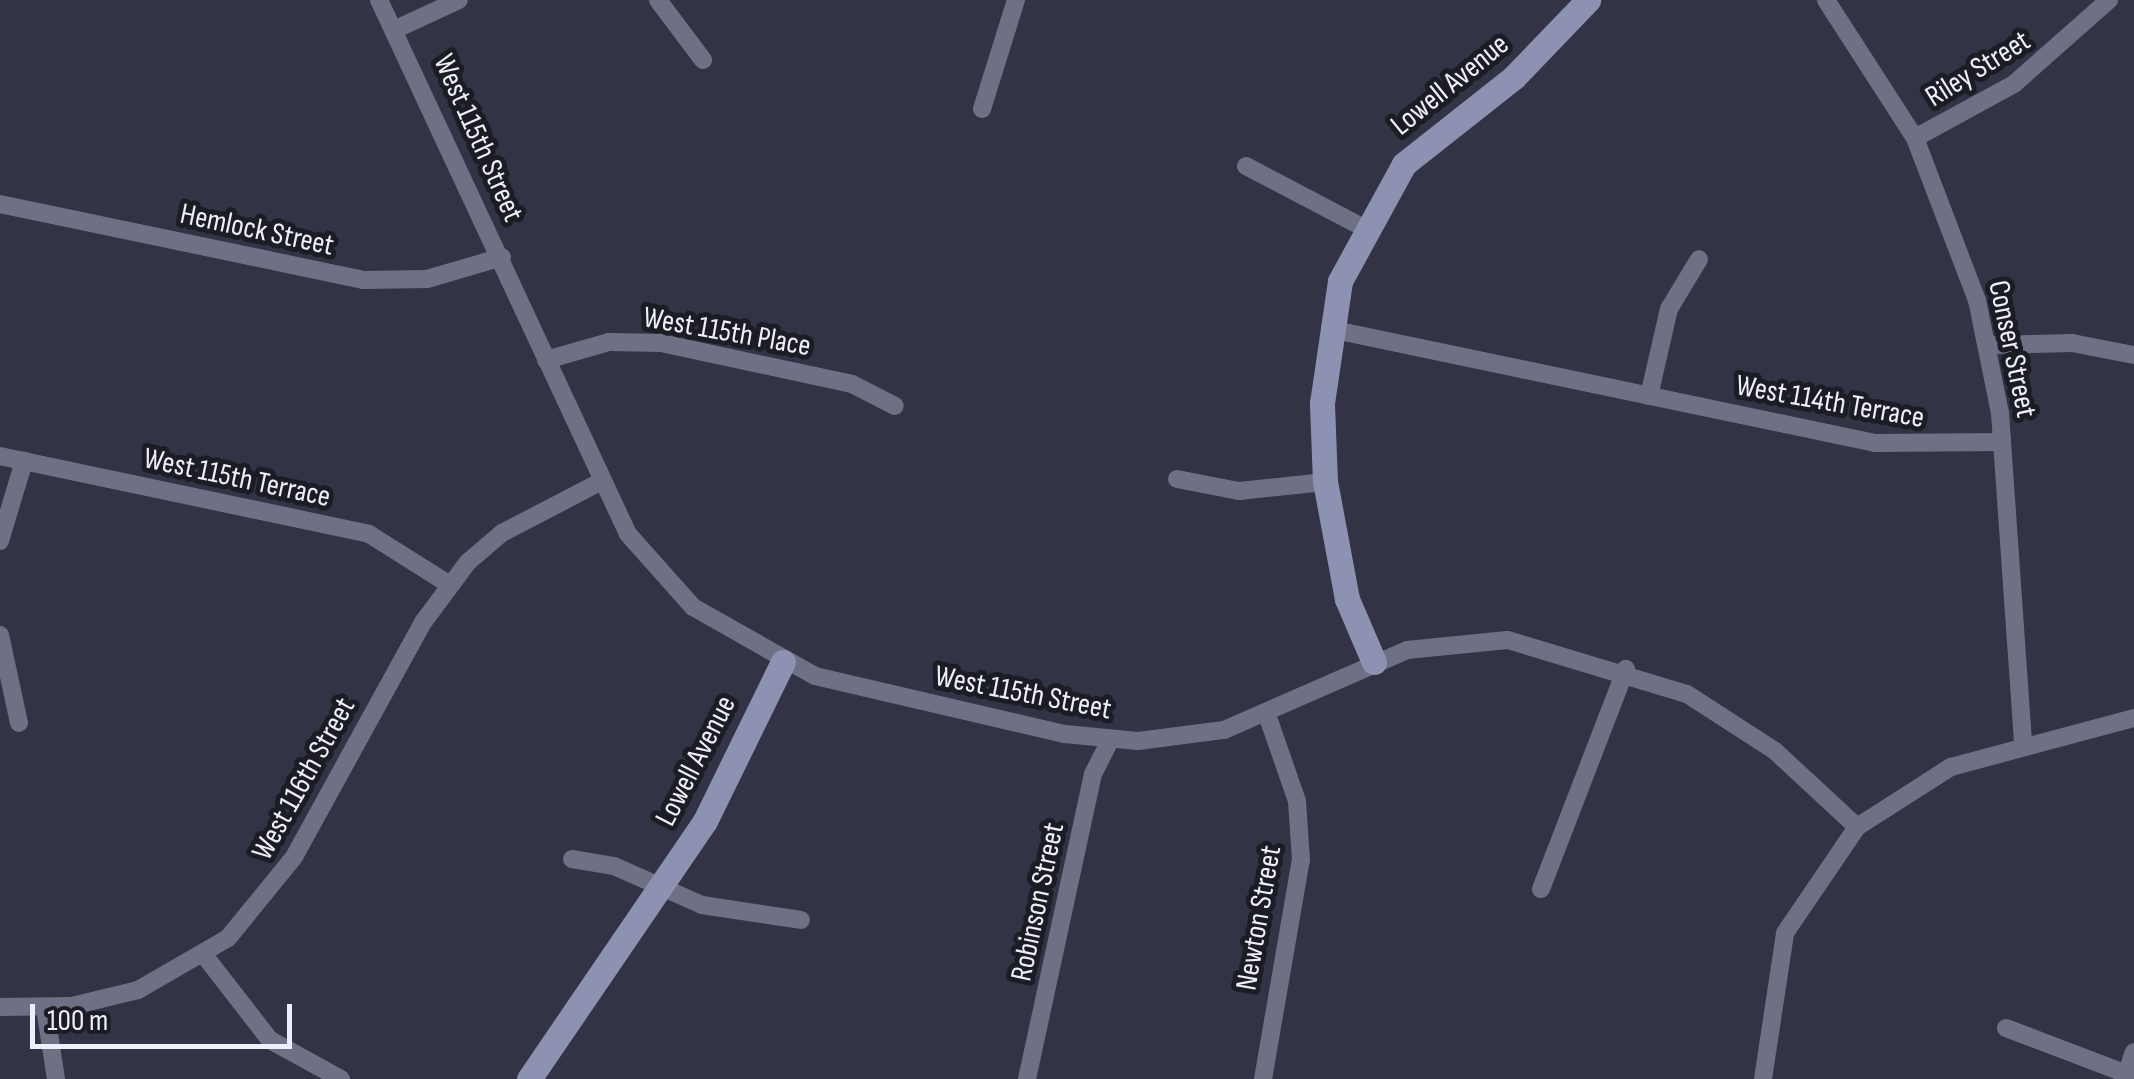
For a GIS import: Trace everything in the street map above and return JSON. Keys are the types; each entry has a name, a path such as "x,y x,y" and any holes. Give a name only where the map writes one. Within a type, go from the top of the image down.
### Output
{"street":[{"name":"West 115th Street","path":"379,0 502,258 598,483 628,534 693,606 783,662 856,688 1111,740 1224,730 1374,662 1481,639 1626,670 1740,725 1857,828"},
{"path":"396,29 458,0"},
{"path":"658,0 703,60"},
{"path":"982,109 1016,0"},
{"name":"Lowell Avenue","path":"1374,662 1347,599 1326,482 1330,329 1362,227 1425,143 1514,77 1588,0"},
{"name":"Conser Street","path":"1826,0 1915,138 1987,345 2002,442 2023,746"},
{"name":"Riley Street","path":"1915,138 2025,76 2109,0"},
{"path":"1246,166 1362,227"},
{"name":"Hemlock Street","path":"0,204 364,280 427,280 502,258"},
{"path":"1649,396 1669,309 1698,259"},
{"name":"West 114th Terrace","path":"1330,329 1875,444 2002,442"},
{"name":"West 115th Place","path":"546,360 609,342 661,343 852,384 894,406"},
{"path":"1987,345 2072,343 2134,355"},
{"name":"West 115th Terrace","path":"0,456 369,534 450,585"},
{"path":"0,541 24,461"},
{"path":"1178,479 1239,491 1326,482"},
{"name":"West 116th Street","path":"0,1007 45,1008 138,990 204,954 272,892 450,585 502,534 598,483"},
{"path":"0,635 19,723"},
{"name":"Lowell Avenue","path":"529,1079 706,821 783,662"},
{"path":"1541,889 1626,670"},
{"name":"Newton Street","path":"1263,1079 1301,860 1297,800 1266,712"},
{"path":"1762,1079 1786,933 1857,828 1950,767 2134,718"},
{"name":"Robinson Street","path":"1028,1079 1093,774 1111,740"},
{"path":"572,859 661,886 702,905 801,920"},
{"path":"204,954 270,1040 342,1079"},
{"path":"45,1008 56,1079"},
{"path":"2006,1028 2126,1077 2134,1052"}]}
